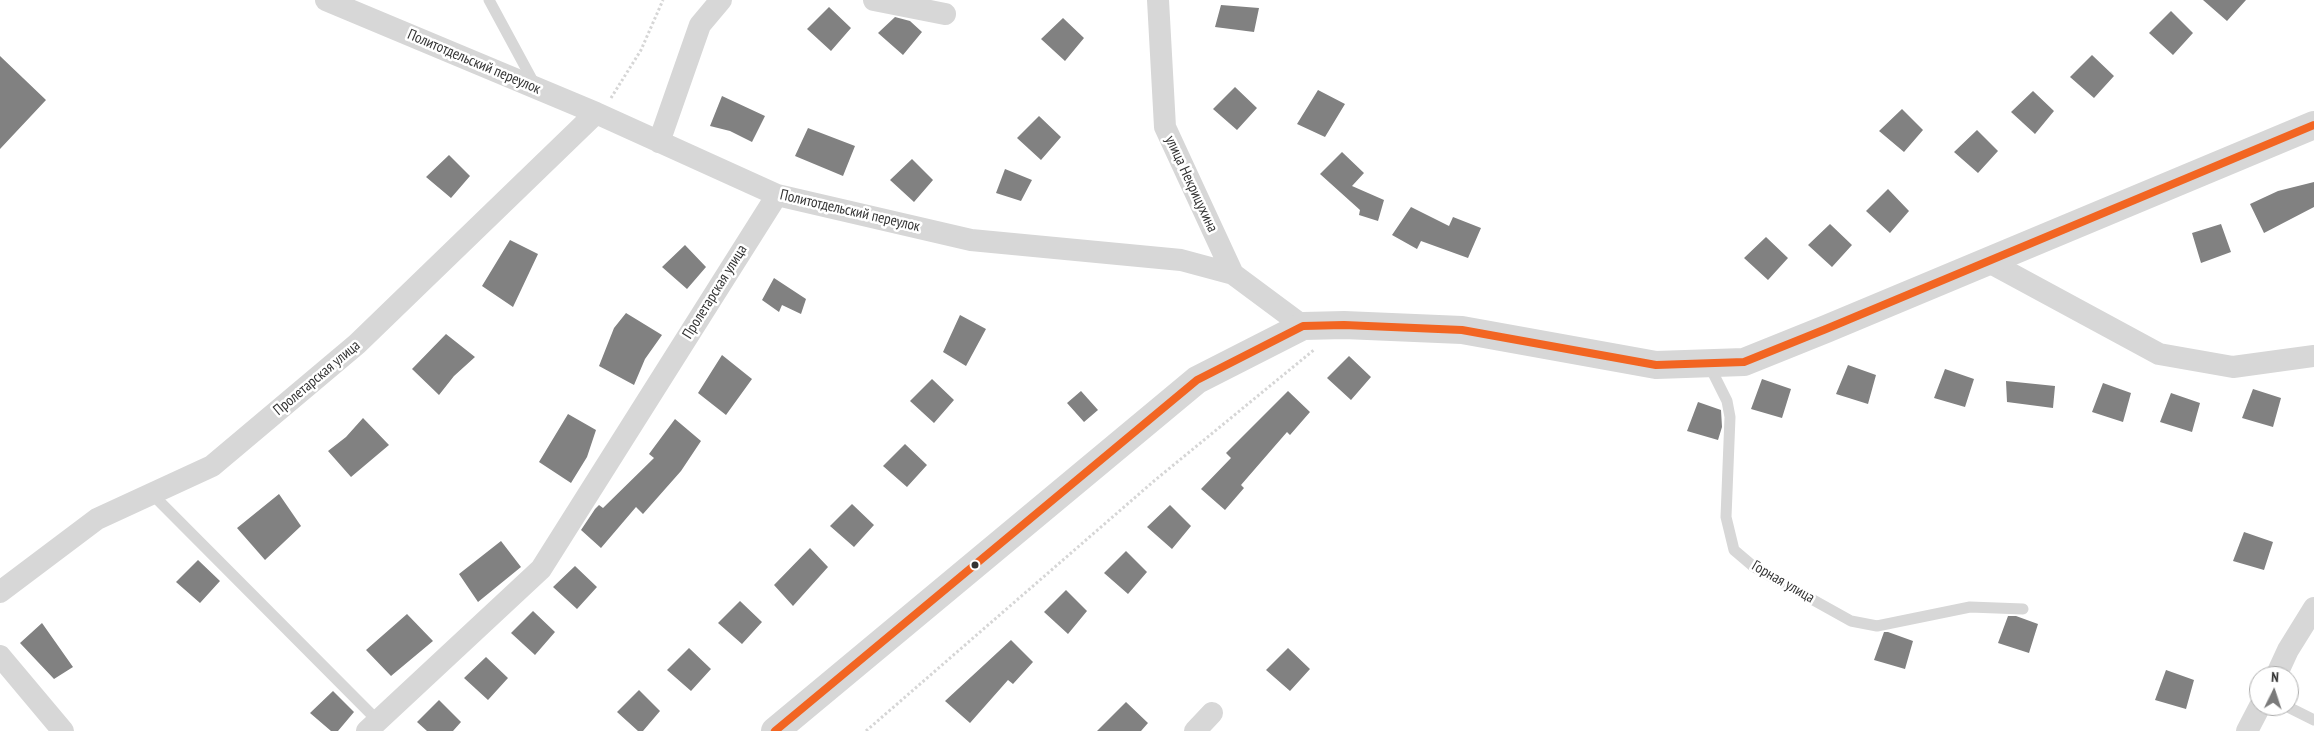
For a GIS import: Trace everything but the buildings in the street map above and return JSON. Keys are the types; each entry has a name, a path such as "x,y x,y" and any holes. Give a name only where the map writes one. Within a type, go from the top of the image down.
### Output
{"street":[{"name":"Политотдельский переулок","path":"326,0 596,113 777,195 971,240 1181,260 1233,274 1302,326"},
{"path":"659,142 700,25 721,0"},
{"path":"874,0 946,14"},
{"name":"улица Некрицухина","path":"1158,0 1165,127 1233,274"},
{"name":"Пролетарская улица","path":"0,592 97,519 212,466 357,344 596,113"},
{"path":"775,731 1197,380 1302,326 1344,325 1462,330 1656,365 1744,362 1989,262 2314,125"},
{"name":"Пролетарская улица","path":"373,726 541,569 777,195"},
{"path":"1989,262 2159,354 2233,366 2314,356"},
{"path":"2281,666 2288,650 2314,608"},
{"path":"0,656 63,731"},
{"path":"1194,731 1212,713"},
{"path":"2247,731 2255,716"}],"lane":[{"path":"489,0 537,88"},
{"name":"Горная улица","path":"1708,363 1727,401 1730,417 1726,517 1734,550 1754,567 1851,621 1877,626 1970,607 2023,609"},
{"path":"152,494 373,726"},
{"path":"2299,712 2314,720"}],"path":[{"path":"596,113 616,93 641,50 663,0"},
{"path":"866,731 1154,481 1344,325"}],"transit line":[{"path":"775,731 1197,380 1303,326 1344,325 1462,330 1656,365 1744,362 2314,125"}]}
